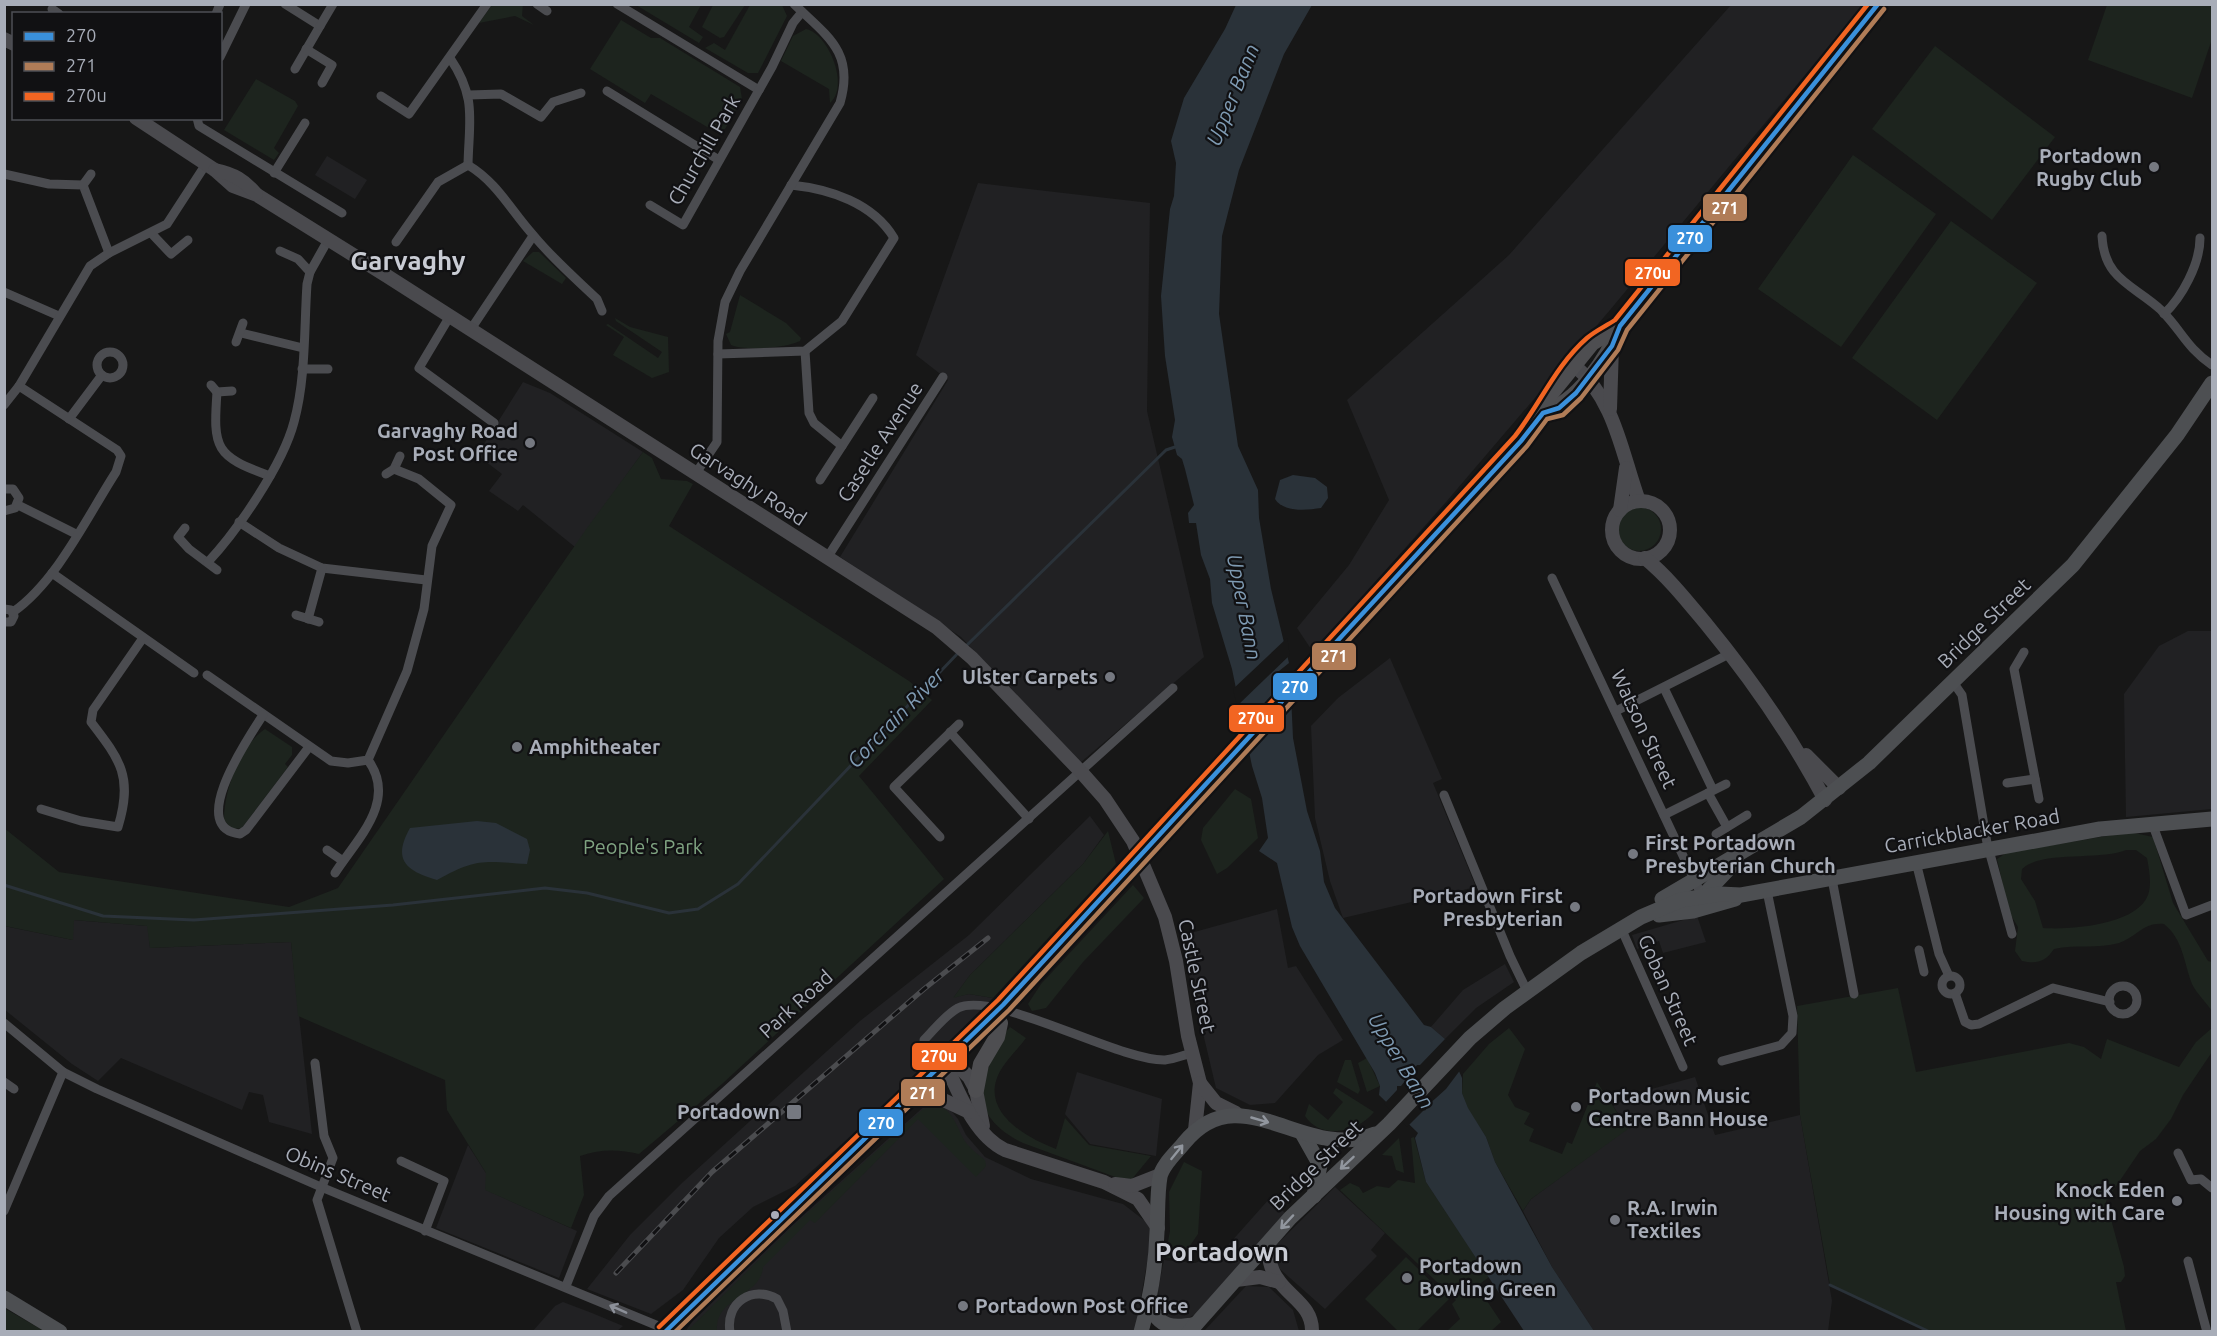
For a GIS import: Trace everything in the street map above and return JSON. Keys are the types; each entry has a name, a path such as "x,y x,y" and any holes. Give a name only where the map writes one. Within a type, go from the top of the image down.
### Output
{"highway":[{"path":"1543,414 1559,408 1588,377 1612,346 1620,326 1737,177 1878,4"},
{"path":"664,1332 948,1061 994,1022 1006,1002 1543,414 1549,396 1592,343 1620,326"},
{"path":"976,1090 981,1064 997,1037 994,1022"}],"main road":[{"name":"Garvaghy Road","path":"142,121 211,167 233,174 245,181 257,195 328,240 471,329 564,383 696,473 954,641 1082,772 1125,829 1150,878"},
{"path":"1611,414 1612,346"},
{"path":"1574,365 1588,377 1611,414 1639,501"},
{"name":"Bridge Street","path":"1641,917 1657,902 1825,800 1953,682 2073,565 2177,435 2212,382"},
{"path":"1626,466 1620,510 1612,525 1614,542 1626,555 1645,558 1666,576 1731,654 1796,745 1825,800"},
{"path":"1620,510 1639,501 1655,505 1666,517 1670,533 1661,550 1645,558"},
{"path":"1661,550 1666,576"},
{"path":"1796,745 1839,788"},
{"name":"Carrickblacker Road","path":"1702,896 1743,895 1767,891 2100,829 2212,819"},
{"name":"Bridge Street","path":"1641,917 1693,910 1702,896 1734,865 1744,851"},
{"path":"1734,865 1734,880 1743,895"},
{"name":"Castle Street","path":"1150,878 1174,953 1192,1053 1200,1083 1195,1130"},
{"name":"Carrickblacker Road","path":"1693,910 1727,903 1743,895"},
{"name":"Bridge Street","path":"1193,1328 1267,1245 1470,1038 1527,991 1621,928 1681,900 1702,896"},
{"path":"948,1061 969,1077 976,1090 978,1107 986,1134"},
{"path":"948,1061 969,1112 994,1144 1005,1150 1104,1182 1138,1199 1158,1228"},
{"name":"Castle Street","path":"1200,1083 1216,1102 1236,1113"},
{"path":"909,1098 935,1096 969,1112"},
{"path":"1104,1182 1132,1186 1160,1175 1195,1130 1213,1119 1236,1113 1302,1133 1345,1141 1358,1140 1388,1124"},
{"path":"1302,1133 1320,1166 1314,1196"},
{"path":"1141,1332 1149,1304 1158,1228 1160,1175"},
{"path":"1267,1245 1270,1265 1280,1282 1306,1309 1312,1332"},
{"path":"1236,1280 1260,1276 1280,1282"},
{"path":"4,1298 60,1332"},
{"path":"1149,1304 1154,1316 1164,1325 1193,1328"}],"street":[{"path":"222,53 246,4"},
{"path":"285,4 320,26"},
{"path":"295,69 333,4"},
{"path":"381,96 409,114 488,4"},
{"path":"537,4 547,11"},
{"name":"Churchill Park","path":"617,4 759,90"},
{"path":"696,473 717,442 719,324 731,288 840,103 845,86 837,46 794,4"},
{"name":"Churchill Park","path":"650,205 682,225 759,90 793,23 802,12"},
{"path":"306,49 332,65 322,83"},
{"path":"450,58 464,78 469,95 468,165"},
{"path":"607,91 720,160"},
{"path":"469,95 501,94 541,117 553,102 581,93"},
{"path":"198,120 200,126 342,213"},
{"path":"274,173 305,123"},
{"path":"468,165 485,175 498,188 533,236 597,299 602,312"},
{"path":"396,242 438,182 468,165"},
{"path":"4,405 19,386 83,274 90,266 109,253 152,234 167,224 211,167"},
{"path":"4,174 49,184 82,185"},
{"path":"82,185 91,174"},
{"path":"718,354 805,351 843,321 894,238 884,221 837,193 792,184"},
{"path":"82,185 109,253"},
{"path":"152,234 171,254 188,240"},
{"path":"471,329 533,236"},
{"path":"2102,236 2103,254 2114,273 2164,314 2186,344 2212,364"},
{"path":"2164,314 2180,296 2193,267 2199,238"},
{"path":"208,562 270,476 294,424 302,369 307,284 310,272 328,240"},
{"path":"287,250 310,272"},
{"path":"4,292 59,316"},
{"path":"450,316 419,368 494,423"},
{"path":"243,323 239,338 303,348"},
{"path":"805,351 809,413 814,423 842,446"},
{"path":"302,369 328,369"},
{"path":"69,419 102,375"},
{"name":"Casetle Avenue","path":"827,558 943,377"},
{"path":"4,622 12,620 9,611 25,603 52,573 116,472 121,456 117,450 19,386"},
{"path":"232,391 214,389 218,444 228,457 270,476"},
{"path":"820,480 873,398"},
{"path":"368,760 407,671 424,609 432,546 451,505 419,478 390,471 399,456"},
{"path":"4,489 16,492 19,498 18,505 12,510 4,511"},
{"path":"18,505 76,534"},
{"path":"239,522 279,548 322,568 426,580"},
{"path":"185,528 178,537 189,549 217,570"},
{"path":"308,619 322,568"},
{"path":"52,573 194,673"},
{"name":"Watson Street","path":"1552,578 1702,896"},
{"path":"296,615 319,622"},
{"path":"41,809 81,821 118,827 125,804 123,768 116,753 91,722 93,710 143,638"},
{"path":"2024,652 2014,669 2039,799"},
{"path":"1616,711 1731,654"},
{"path":"207,675 331,761 348,763 368,760"},
{"path":"1953,682 1962,695 1989,849 2012,934"},
{"name":"Park Road","path":"566,1286 594,1216 609,1196 1173,688"},
{"path":"1664,688 1727,827"},
{"path":"263,715 233,762 224,786 219,820 225,828 240,834 246,830 309,747"},
{"path":"940,837 894,787 959,724"},
{"path":"950,732 1029,819"},
{"path":"335,873 370,822 378,802 380,788 376,771 368,760"},
{"path":"2007,783 2035,779"},
{"path":"1665,815 1726,784"},
{"path":"1444,795 1491,912 1527,991"},
{"path":"1716,834 1747,815"},
{"path":"2152,823 2186,915 2212,905"},
{"path":"327,850 343,861"},
{"path":"1916,862 1940,957 1949,976 1957,978 1960,983 1955,993 1965,1022 1971,1025 2053,988 2110,1002"},
{"path":"1832,879 1854,994"},
{"path":"1722,1061 1781,1044 1792,1033 1793,1016 1767,891"},
{"name":"Goban Street","path":"1621,928 1683,1067"},
{"path":"1919,950 1924,972"},
{"path":"1921,961 1940,957"},
{"path":"924,1040 956,1009 969,1005 1026,1017 1145,1058 1170,1059 1192,1053"},
{"name":"Obins Street","path":"4,1023 63,1072 97,1089 321,1187 553,1285 566,1286 670,1332"},
{"path":"315,1062 324,1136 333,1158 317,1200 357,1332"},
{"path":"4,1211 63,1072"},
{"path":"4,1082 14,1089"},
{"path":"2178,1154 2192,1180 2201,1179 2212,1188"},
{"path":"401,1161 444,1181 425,1231"},
{"path":"2188,1261 2207,1332"},
{"path":"730,1332 731,1316 737,1304 751,1293 761,1292 777,1299 783,1311 787,1332"}],"shaded area":[{"path":"1731,5 1863,5 1610,310 1446,502 1313,652 1297,628 1349,565 1389,500 1347,400 1509,255"},
{"path":"327,156 367,180 355,199 315,175"},
{"path":"978,183 1150,203 1147,411 1204,657 1080,763 961,637 840,557 948,380 916,355"},
{"path":"523,382 550,393 643,452 575,547 523,505 518,511 489,491 502,474 477,455"},
{"path":"2188,631 2212,631 2212,809 2126,817 2124,694 2159,646"},
{"path":"1390,658 1442,779 1433,783 1476,887 1343,918 1330,881 1315,818 1311,726 1338,698"},
{"path":"1090,816 1104,835 1083,864 970,975 954,997 969,994 993,998 881,1109 795,1186 753,1207 719,1238 683,1290 651,1314 587,1289 630,1235 682,1183 860,1021 969,935"},
{"path":"1277,909 1288,968 1296,966 1343,1040 1318,1055 1275,1103 1250,1105 1216,1088 1180,936"},
{"path":"1697,916 1706,942 1663,953 1659,941 1637,949 1632,935"},
{"path":"73,920 148,926 150,948 291,942 312,1134 269,1122 263,1095 249,1092 242,1110 121,1058 98,1081 72,1064 5,1010 4,926 73,940"},
{"path":"1505,964 1514,982 1476,1008 1445,1039 1431,1027 1463,990"},
{"path":"1077,1072 1162,1099 1156,1156 1090,1144 1065,1114"},
{"path":"1695,1077 1715,1135 1800,1115 1832,1301 1828,1331 1594,1331 1552,1267 1523,1211 1531,1199 1628,1128 1613,1106 1637,1093"},
{"path":"928,1103 939,1103 948,1107 958,1119 966,1135 985,1157 1031,1179 1123,1204 1149,1224 1151,1240 1135,1331 685,1332 696,1316 767,1248"},
{"path":"468,1145 486,1173 486,1190 577,1231 559,1278 436,1228"},
{"path":"1335,1187 1385,1233 1371,1250 1377,1256 1325,1309 1272,1262 1271,1250"},
{"path":"1270,1198 1288,1216 1203,1310 1181,1322 1170,1322 1160,1310 1158,1290 1164,1260 1195,1263 1222,1252"},
{"path":"1246,1286 1269,1287 1293,1310 1299,1331 1204,1331"},
{"path":"563,1302 623,1326 617,1331 532,1332 555,1306"}],"green space":[{"path":"523,4 522,16 534,25 515,16 479,23 492,5"},
{"path":"636,5 701,5 689,27 703,37 699,43"},
{"path":"713,5 745,5 724,37 720,38 702,27"},
{"path":"750,5 782,5 787,16 758,73 748,73 705,48 714,43 725,50"},
{"path":"2107,5 2212,5 2212,39 2192,98 2088,60"},
{"path":"621,20 651,38 660,38 740,87 742,99 725,129 714,131 651,94 645,103 590,69"},
{"path":"806,29 822,40 834,62 838,85 836,95 830,103 829,89 781,61 793,36"},
{"path":"1935,46 2055,137 1992,220 1872,129"},
{"path":"256,79 295,101 298,106 274,148 279,153 274,160 224,130"},
{"path":"1853,155 1936,214 1841,347 1758,289"},
{"path":"1951,221 2037,283 1937,420 1852,358"},
{"path":"533,252 539,252 566,278 562,284 523,261"},
{"path":"740,295 786,323 801,338 800,341 766,348 731,345 726,334 730,332"},
{"path":"615,318 630,327 668,337 669,372 652,378 613,355 624,337 606,325 608,324 658,358 662,352 616,321"},
{"name":"People's Park","path":"643,452 652,458 661,479 687,481 693,484 669,526 909,681 932,700 859,776 944,879 722,1084 639,1154 610,1151 580,1156 584,1195 571,1228 485,1190 486,1173 447,1110 445,1080 298,1016 291,942 150,948 147,926 74,920 73,940 5,926 4,828 59,872 289,907 338,888 587,528"},
{"path":"1639,507 1654,514 1661,529 1654,544 1639,551 1624,544 1617,529 1624,514"},
{"path":"265,729 292,747 292,755 285,764 288,767 242,828 232,829 224,820 230,783 248,746"},
{"path":"1235,789 1251,799 1258,838 1227,868 1217,874 1201,840 1203,828"},
{"path":"1108,831 1116,864 993,998 969,994 953,998 970,975 1083,864"},
{"path":"2130,832 2153,837 2173,903 2208,961 2212,962 2212,1011 2192,984 2179,944 2164,924 2151,925 2119,943 2054,949 2040,961 2022,961 2015,951 2018,927 2009,912 1997,859 2006,853","holes":["2136,850 2147,858 2150,876 2148,895 2141,905 2131,913 2102,924 2043,928 2035,901 2021,879 2022,869 2031,863 2043,860"]},
{"path":"1133,885 1144,898 1083,962 1046,1008 1032,1011 1028,1004 1041,984"},
{"path":"1898,988 1916,1072 2069,1043 2084,1047 2101,1059 2107,1039 2179,1067 2196,1042 2212,1028 2212,1052 2183,1095 2171,1119 2156,1139 2140,1151 2106,1201 2124,1267 2125,1276 2121,1282 2116,1282 2126,1331 1930,1331 1830,1285 1800,1115 1797,1006"},
{"path":"1010,1027 1026,1038 1002,1068 996,1083 995,1096 999,1108 1007,1119 1030,1137 1056,1149 1065,1118 1089,1145 1151,1156 1132,1179 1118,1178 1023,1143 1000,1129 989,1116 982,1099 981,1087 998,1044"},
{"path":"1509,1028 1525,1049 1508,1095 1515,1107 1530,1113 1524,1124 1534,1129 1529,1141 1562,1154 1567,1142 1572,1144 1597,1082 1628,1129 1531,1199 1523,1211 1495,1162 1486,1137 1468,1109 1462,1093 1463,1074 1489,1044"},
{"path":"1367,1058 1380,1086 1367,1092 1358,1063"},
{"path":"1345,1060 1351,1060 1360,1090 1358,1094 1337,1082"},
{"path":"1336,1088 1374,1112 1359,1125 1340,1131 1321,1129 1312,1124 1305,1116 1309,1104 1328,1120 1343,1102 1333,1093"},
{"path":"934,1104 951,1115 967,1144 985,1160 986,1166 976,1177 918,1119 815,1223 810,1220 763,1267 755,1285 723,1311 718,1320 717,1331 686,1332 791,1228 922,1110"},
{"path":"1414,1137 1426,1182 1489,1277 1477,1286 1501,1322 1491,1331 1447,1331 1460,1319 1452,1304 1456,1300 1340,1190 1350,1183 1359,1187 1363,1193 1377,1186 1389,1188 1398,1180 1415,1183 1411,1138"},
{"path":"1399,1138 1404,1173 1396,1170 1392,1156 1382,1155"},
{"path":"1184,1162 1202,1171 1198,1234 1180,1260 1165,1257 1170,1231 1169,1192"},
{"name":"Portadown Bowling Green","path":"1406,1257 1449,1299 1417,1331 1398,1331 1365,1299"},
{"path":"4,1308 44,1331 5,1331"}],"water":[{"name":"Upper Bann","path":"1236,5 1312,5 1284,54 1239,170 1222,236 1219,314 1238,446 1258,490 1259,518 1271,589 1289,663 1279,671 1282,675 1290,674 1293,738 1307,811 1320,851 1324,882 1335,908 1424,1025 1431,1027 1445,1039 1462,1078 1462,1093 1468,1108 1486,1137 1495,1162 1552,1267 1594,1331 1524,1331 1426,1182 1415,1138 1418,1133 1379,1095 1380,1086 1375,1073 1300,946 1292,927 1277,863 1259,851 1268,838 1262,798 1252,766 1232,669 1212,603 1210,579 1201,555 1196,523 1189,523 1188,513 1194,505 1182,459 1177,455 1172,437 1175,420 1165,356 1161,296 1170,209 1174,196 1176,163 1171,141 1184,98 1225,29"},
{"path":"1293,475 1315,478 1327,487 1328,498 1321,508 1290,509 1275,499 1280,480"},
{"path":"477,821 496,823 527,839 530,850 527,864 489,862 471,864 437,880 417,873 405,863 402,848 410,828"}],"pier":[{"path":"1287,638 1290,655 1237,706 1233,689"},
{"path":"1293,676 1295,705 1247,756 1242,730"},
{"path":"1445,1039 1461,1069 1446,1089 1407,1127 1384,1104 1397,1090 1397,1086 1401,1086 1417,1065 1420,1065"}],"waterway":[{"name":"Corcrain River","path":"966,646 1166,450 1175,447"},
{"path":"4,885 103,916 194,920 393,905 545,888 587,893 669,913 698,909 738,884 959,652"},
{"path":"1830,1285 1930,1332"}],"railway":[{"path":"616,1273 712,1172 924,989 988,938"}],"transit line":[{"name":"270u","path":"659,1327 998,1000 1515,436 1566,360 1587,338 1615,320 1868,4"},
{"name":"270","path":"665,1332 1003,1005 1521,441 1543,413 1559,408 1576,393 1612,346 1620,326 1878,4"},
{"name":"271","path":"675,1332 1009,1010 1527,446 1547,419 1563,415 1581,398 1618,350 1627,330 1884,9"}],"place":[{"name":"Portadown Rugby Club","path":"2154,167"},
{"name":"Garvaghy Road Post Office","path":"530,443"},
{"name":"Ulster Carpets","path":"1110,677"},
{"name":"Amphitheater","path":"517,747"},
{"name":"First Portadown Presbyterian Church","path":"1633,854"},
{"name":"Portadown First Presbyterian","path":"1575,907"},
{"name":"Portadown Music Centre Bann House","path":"1576,1107"},
{"name":"Portadown","path":"794,1112"},
{"name":"Knock Eden Housing with Care","path":"2177,1201"},
{"name":"R.A. Irwin Textiles","path":"1615,1220"},
{"name":"Portadown Bowling Green","path":"1407,1278"},
{"name":"Portadown Post Office","path":"963,1306"}],"district":[{"name":"Garvaghy","path":"408,261"},
{"name":"Portadown","path":"1222,1252"}]}
